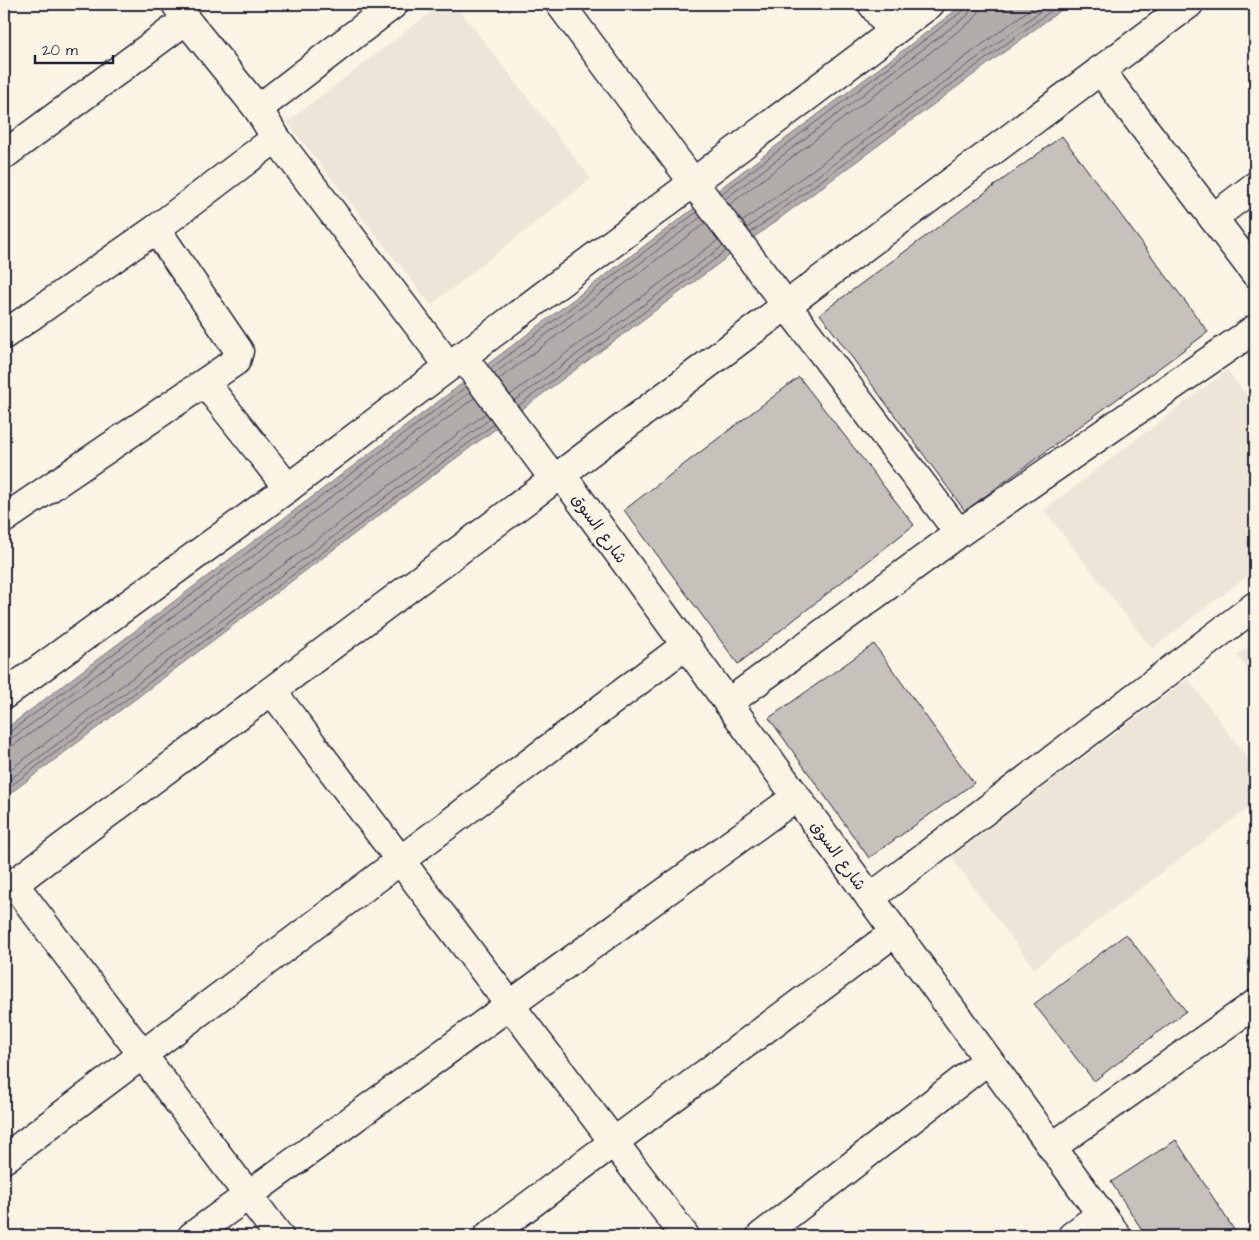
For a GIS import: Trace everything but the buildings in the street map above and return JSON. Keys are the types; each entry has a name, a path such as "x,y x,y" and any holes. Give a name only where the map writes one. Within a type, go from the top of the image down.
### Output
{"street":[{"path":"258,109 394,4"},
{"path":"560,4 959,533"},
{"path":"872,4 893,32"},
{"path":"4,695 288,488 930,4"},
{"path":"279,1236 142,1054 9,888 1189,4"},
{"path":"4,156 181,12"},
{"name":"شارع السوق","path":"181,12 258,109 276,138 455,361 558,476 686,645 1117,1236"},
{"path":"1100,70 1255,273"},
{"path":"4,335 156,229 276,138"},
{"path":"1213,218 1255,186"},
{"path":"4,518 236,361 239,351 156,229"},
{"path":"728,703 959,533 1255,328"},
{"path":"205,383 288,488"},
{"path":"870,898 1255,606"},
{"path":"4,1159 686,645"},
{"path":"272,691 685,1236"},
{"path":"192,1236 796,797"},
{"path":"488,1236 895,932"},
{"path":"1052,1147 1255,1004"},
{"path":"761,1236 988,1060"},
{"path":"1072,1236 1101,1214"}],"shaded area":[{"path":"442,4 455,4 591,179 431,305 287,122"},
{"path":"1227,370 1255,406 1255,570 1152,649 1044,510"},
{"path":"1255,642 1255,679 1237,655"},
{"path":"1188,679 1255,768 1255,803 1034,968 951,857"}],"water":[{"path":"964,4 1069,4 386,510 4,798 4,730"}]}
